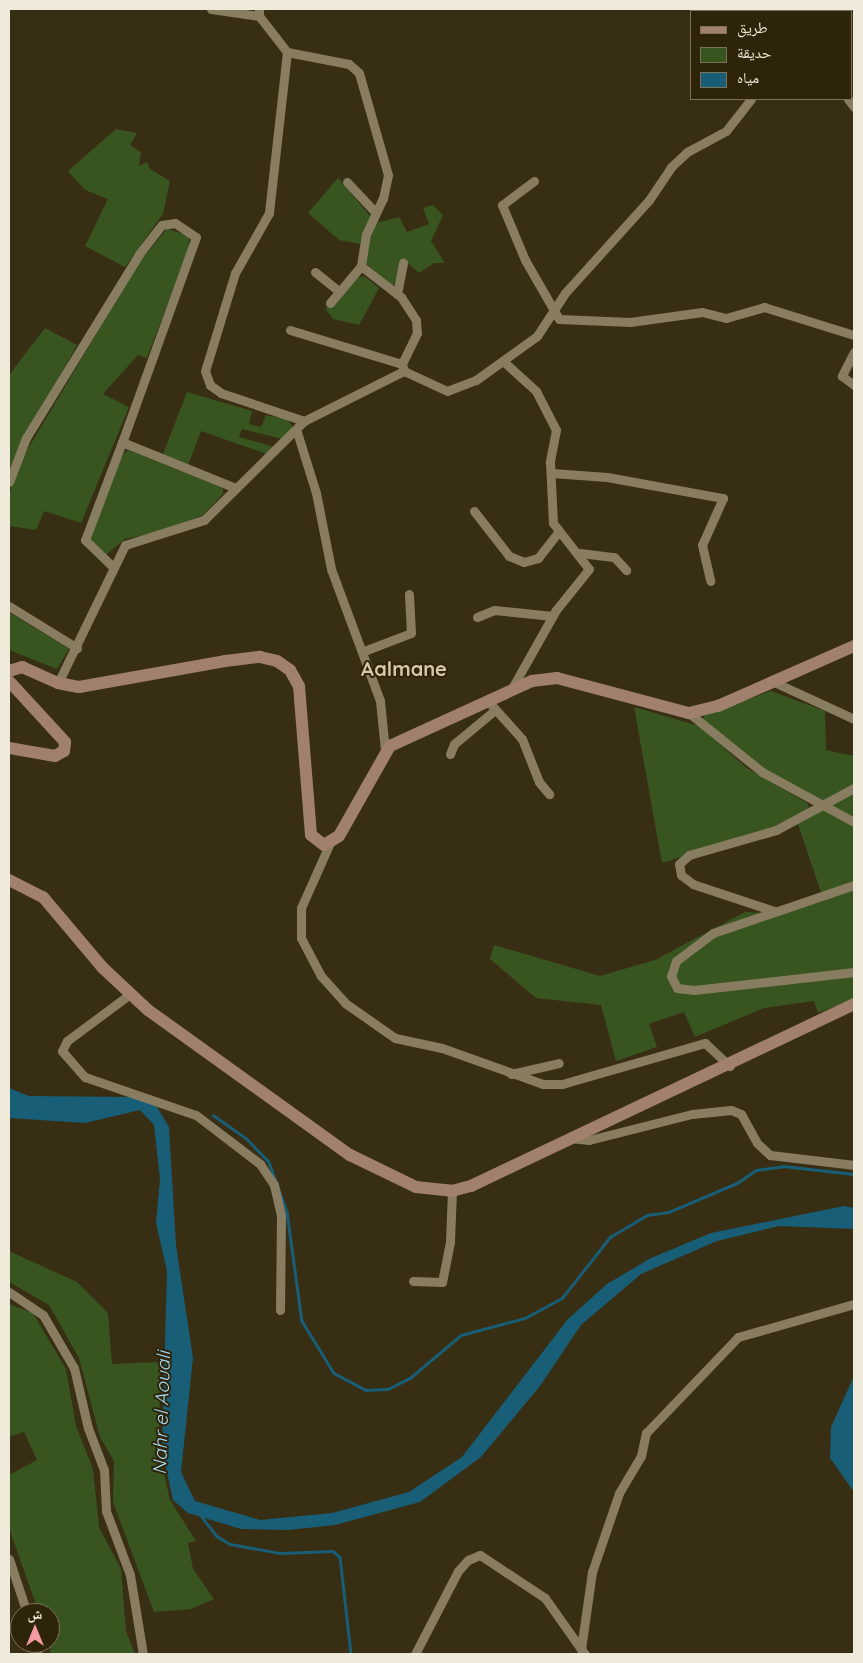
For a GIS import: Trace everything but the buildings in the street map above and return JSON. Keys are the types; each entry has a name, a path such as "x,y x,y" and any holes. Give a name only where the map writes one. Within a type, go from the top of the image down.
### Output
{"street":[{"path":"211,9 259,12 287,52 269,213 235,273 204,371 210,385 221,393 304,421"},
{"path":"58,683 77,648 112,566 125,545 197,524 297,432 304,421 403,368 417,328 414,315 397,294 361,266 360,256 388,175 359,73 349,64 287,52"},
{"path":"290,330 403,368 425,385 449,392 503,361 537,336 553,315 565,293 649,200 671,167 687,152 726,131 750,100"},
{"path":"534,181 502,205 553,315 573,322 608,323 702,312 726,318 764,307 854,335"},
{"path":"348,182 376,213"},
{"path":"9,482 26,438 134,262 162,225 175,223 196,237 86,537 88,546 112,566"},
{"path":"397,294 404,279 403,263"},
{"path":"330,303 337,290 361,266"},
{"path":"315,272 337,290"},
{"path":"854,352 842,376 854,385"},
{"path":"503,361 536,391 554,424 557,439 552,473 551,515 557,534 580,553 589,564 588,573 553,616 511,690"},
{"path":"297,432 316,493 331,570 364,651 382,710 385,750 339,836 329,845 299,920 302,938 321,976 345,1003 395,1038 442,1048 537,1084 562,1084 705,1043 730,1066"},
{"path":"122,442 236,488"},
{"path":"552,473 607,478 723,498 702,545 710,581"},
{"path":"474,511 509,556 524,562 538,558 557,534"},
{"path":"580,553 614,556 626,570"},
{"path":"364,651 412,633 409,594"},
{"path":"9,606 77,648"},
{"path":"477,617 494,610 553,616"},
{"path":"689,713 774,682 854,646"},
{"path":"9,671 22,667 58,683 85,686 254,657 282,663 295,677 301,695 311,835 317,843 329,845"},
{"path":"450,754 454,744 491,705 511,690 538,678 558,678 689,713 749,764 854,822"},
{"path":"9,681 65,742 62,753 51,756 9,748"},
{"path":"774,682 854,719"},
{"path":"385,750 491,705"},
{"path":"491,705 522,739 539,782 549,794"},
{"path":"774,911 693,884 681,875 679,864 688,856 776,830 854,788"},
{"path":"9,880 43,897 130,994 350,1155 397,1182 452,1191 566,1138 730,1066 854,1004"},
{"path":"854,885 774,911 700,941 673,966 674,986 716,990 854,972"},
{"path":"130,994 67,1041 62,1051 85,1078 196,1115 260,1164 276,1190 281,1215 280,1310"},
{"path":"509,1074 559,1063"},
{"path":"566,1138 589,1140 692,1114 731,1110 741,1114 757,1144 770,1154 854,1165"},
{"path":"413,1281 442,1282 450,1242 452,1191"},
{"path":"9,1292 43,1314 74,1368 88,1428 104,1470 106,1511 130,1575 143,1654"},
{"path":"583,1652 592,1572 618,1493 641,1456 649,1430 738,1337 854,1304"},
{"path":"415,1654 458,1571 468,1560 480,1555 545,1598 562,1629 583,1652"},
{"path":"9,1559 23,1603"}],"green space":[{"path":"116,129 137,133 130,145 141,152 139,166 147,162 150,169 170,181 163,214 125,267 85,246 108,199 85,190 68,171"},
{"path":"338,178 371,217 360,244 339,240 308,213"},
{"path":"433,205 443,215 431,241 445,263 434,263 419,273 409,264 402,267 393,286 364,262 375,223 399,217 407,232 429,224 423,208"},
{"path":"167,229 190,236 188,250 147,358 138,355 103,394 129,407 81,523 44,511 36,530 9,526 9,495 19,464 139,262"},
{"path":"364,276 379,288 359,325 333,319 325,308 336,305 353,279"},
{"path":"45,328 77,345 9,469 9,375"},
{"path":"187,392 252,411 249,424 261,427 266,415 287,419 293,427 286,440 242,429 239,437 278,448 270,455 201,431 188,465 163,454"},
{"path":"128,450 223,488 223,494 203,515 168,530 125,539 106,555 88,537 120,457"},
{"path":"9,612 69,649 57,669 9,650"},
{"path":"771,691 825,711 826,750 854,756 854,999 818,1013 814,1001 764,1008 695,1037 684,1012 649,1024 657,1047 616,1061 601,1005 536,998 490,959 494,945 600,976 655,960 745,912 781,914 824,901 798,824 830,805 766,770 703,720 704,715"},
{"path":"634,707 699,726 747,768 807,803 809,808 774,828 662,863"},
{"path":"9,1251 77,1282 108,1313 112,1364 160,1362 159,1452 170,1500 196,1541 188,1543 193,1569 214,1599 191,1609 154,1612 113,1502 114,1461 100,1437 79,1358 49,1305 9,1282"},
{"path":"9,1304 33,1313 66,1369 76,1426 93,1469 99,1527 121,1569 126,1631 135,1654 50,1654 60,1653 60,1603 35,1603 9,1528 9,1475 37,1460 24,1432 9,1437"}],"water":[{"path":"9,1088 29,1096 131,1097 154,1102 169,1127 176,1245 193,1358 181,1472 195,1501 260,1520 332,1513 409,1492 462,1457 568,1319 607,1284 651,1258 711,1233 844,1206 854,1208 854,1229 779,1226 717,1241 641,1274 581,1325 540,1386 481,1457 420,1502 335,1525 288,1530 241,1529 188,1513 173,1500 162,1449 167,1271 156,1223 160,1179 154,1125 140,1110 85,1123 9,1118"},
{"path":"854,1376 854,1492 830,1458 831,1427"}],"waterway":[{"path":"213,1115 246,1138 269,1162 287,1212 302,1321 334,1373 366,1390 388,1389 410,1378 461,1335 525,1318 562,1298 610,1237 647,1215 669,1212 737,1183 756,1170 783,1166 854,1174"},
{"path":"202,1517 217,1536 230,1544 280,1553 333,1551 340,1557 351,1654"}],"district":[{"name":"Aalmane","path":"404,668"}],"water label":[{"name":"Nahr el Aouali","path":"162,1413"}]}
